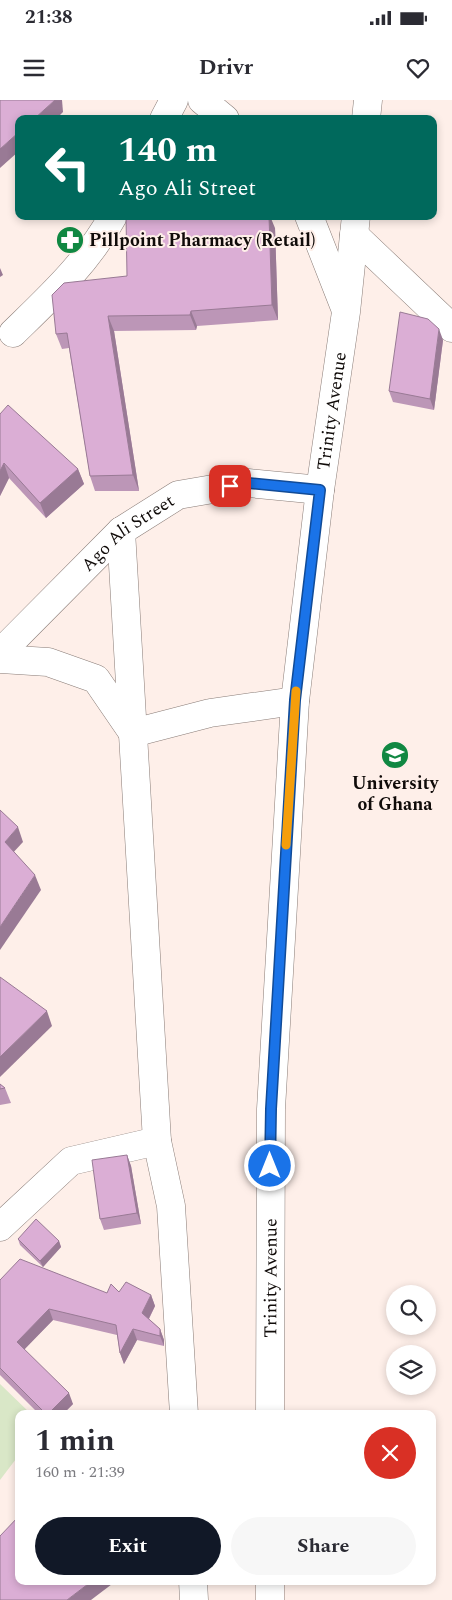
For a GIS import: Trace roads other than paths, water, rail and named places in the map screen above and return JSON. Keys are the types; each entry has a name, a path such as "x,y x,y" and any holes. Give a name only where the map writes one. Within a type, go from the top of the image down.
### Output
{"street":[{"path":"166,115 174,100"},
{"path":"202,100 220,115"},
{"path":"366,115 368,100"},
{"path":"13,333 68,279 111,220"},
{"path":"311,220 346,312"},
{"path":"355,226 452,328"},
{"name":"Trinity Avenue","path":"270,1410 271,1109 295,700 320,490 346,312 355,226"},
{"name":"Ago Ali Street","path":"0,653 121,532 178,495 248,483 320,490"},
{"path":"121,532 157,1140 171,1206 184,1410"},
{"path":"0,658 48,662 96,679 133,733"},
{"path":"133,733 210,713 295,700"},
{"path":"0,1227 71,1161 157,1140"},
{"path":"193,1585 194,1600"},
{"path":"270,1585 270,1600"}],"place":[{"name":"Pillpoint Pharmacy (Retail)","path":"70,240"},
{"name":"University of Ghana","path":"395,755"}]}
